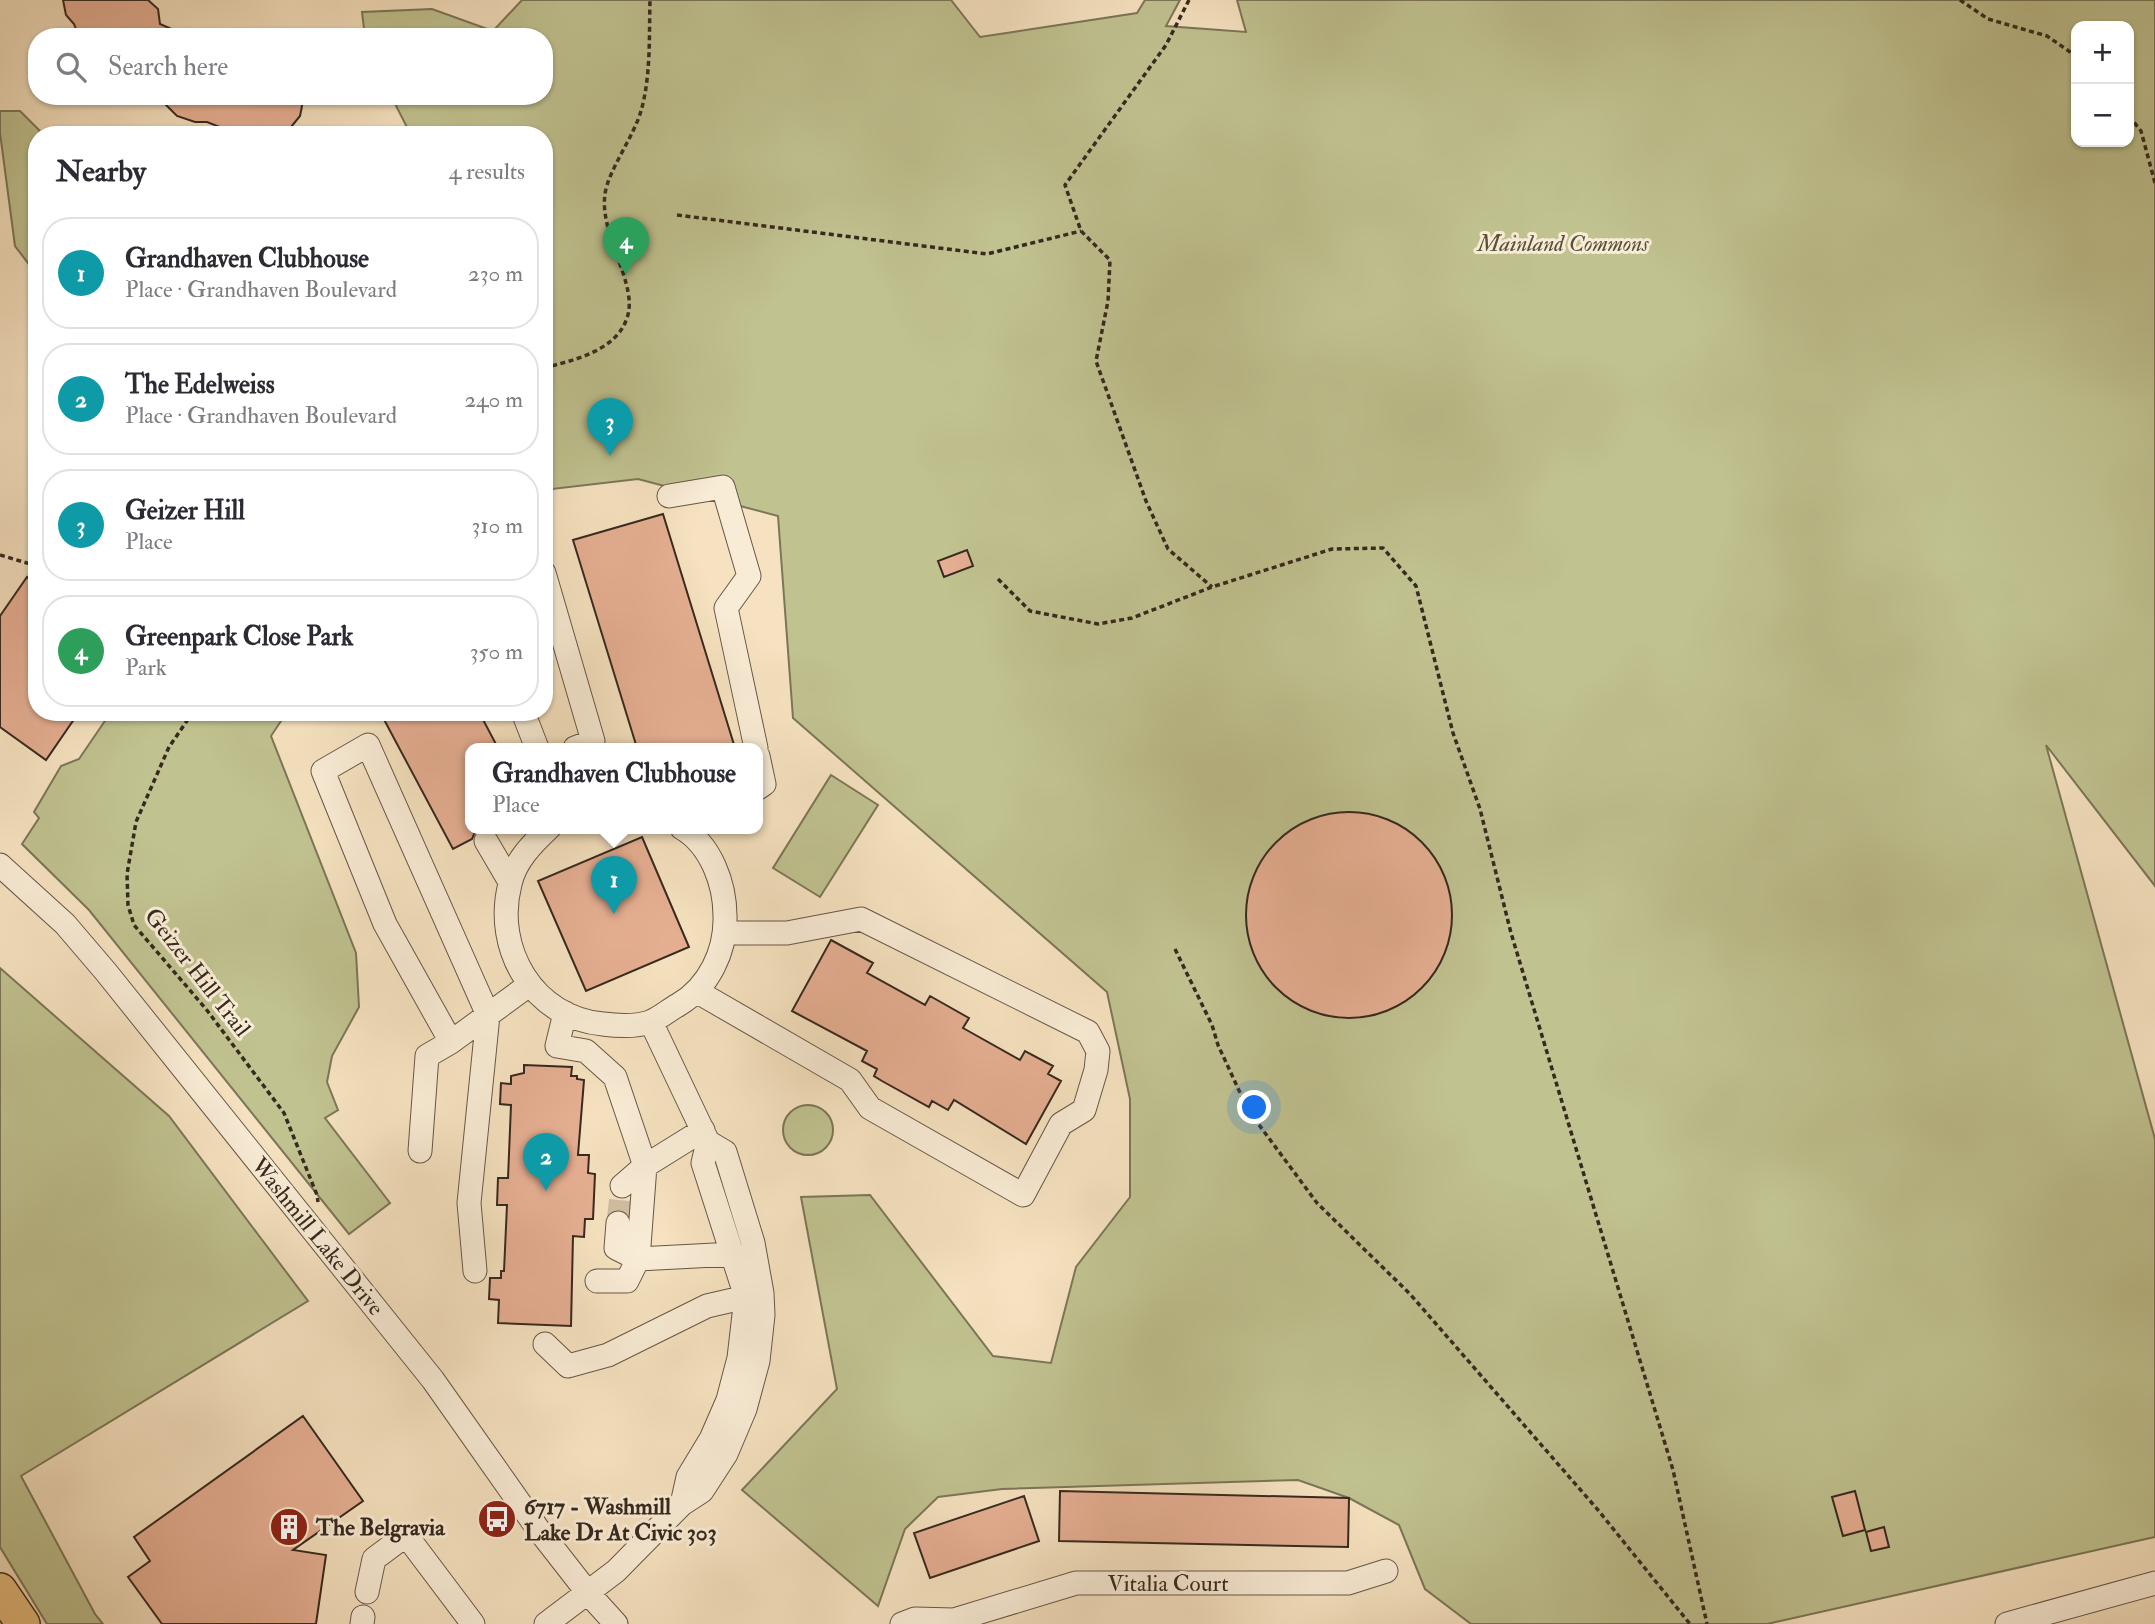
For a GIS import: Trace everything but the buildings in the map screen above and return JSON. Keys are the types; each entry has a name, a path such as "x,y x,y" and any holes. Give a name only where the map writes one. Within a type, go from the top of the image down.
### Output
{"highway":[{"path":"0,1591 23,1624"}],"street":[{"path":"669,496 723,487 749,576 726,608 755,743"},
{"path":"553,604 593,741 588,743"},
{"path":"524,721 535,743"},
{"path":"451,1042 385,923 323,771 368,745 488,1015 469,1203 475,1271"},
{"path":"543,834 526,850 510,882 505,918 511,953 529,985 556,1009 589,1023 624,1026 650,1022 691,998 714,968 726,933 725,895 712,860 692,834"},
{"path":"486,841 510,882"},
{"name":"Washmill Lake Drive","path":"0,864 65,924 215,1107 433,1380 538,1530 616,1624"},
{"path":"696,990 850,1080 870,1108 1023,1195 1061,1124 1084,1110 1096,1070 1098,1051 1088,1032 861,919 787,933 726,933"},
{"path":"420,1151 427,1056 451,1042 529,985"},
{"path":"565,1013 557,1046 586,1051 615,1077 645,1166 638,1259 627,1281 597,1281"},
{"path":"546,1624 616,1571 682,1504 688,1477 711,1439 728,1400 754,1295 752,1243 726,1152 705,1136 650,1022"},
{"path":"705,1136 703,1163 734,1254 754,1295"},
{"path":"621,1186 645,1166 705,1136"},
{"path":"618,1223 616,1248 638,1259 734,1254"},
{"path":"545,1344 568,1366 608,1355 707,1306 754,1295"},
{"path":"367,1592 374,1559 406,1535 473,1624"},
{"name":"Vitalia Court","path":"902,1624 915,1619 952,1622 1076,1583 1348,1583 1386,1571"},
{"path":"2007,1624 2155,1583"}],"path":[{"path":"553,366 574,360 612,342 627,318 630,299 605,220 605,192 641,113 646,87 650,0"},
{"path":"1189,0 1166,45 1065,185 1081,231 1110,260 1108,301 1096,361 1146,501 1168,549 1212,587"},
{"path":"1960,0 1988,19 2047,36 2071,53"},
{"path":"2134,122 2141,131 2155,183"},
{"path":"677,215 987,254 1081,231"},
{"path":"998,579 1030,611 1098,624 1132,618 1212,587 1332,549 1383,548 1416,586 1453,733 1480,809 1511,933 1673,1470 1707,1624"},
{"path":"0,555 28,563"},
{"name":"Geizer Hill Trail","path":"187,721 169,747 136,822 127,874 128,905 134,925 206,1009 284,1113 317,1195 318,1204"},
{"path":"1175,949 1212,1025 1218,1045 1248,1110 1317,1203 1419,1305 1598,1510 1690,1624"}],"green space":[{"name":"Mainland Commons","path":"522,0 951,0 980,37 1137,13 1145,0 1180,0 1166,26 1246,32 1237,0 2155,0 2155,886 2046,745 2155,1139 2155,1537 1767,1624 1471,1624 1425,1589 1399,1525 1349,1498 1298,1480 1002,1489 938,1497 905,1529 878,1606 742,1490 837,1389 801,1197 870,1195 993,1356 1051,1363 1076,1267 1130,1197 1130,1099 1107,992 793,718 778,516 638,479 553,489 553,126 406,126 396,105 553,105 553,28 496,28"},
{"path":"432,9 485,28 364,28 362,12"},
{"path":"0,111 20,111 35,126 28,126 28,263 15,246 0,133"},
{"path":"105,721 281,721 271,736 356,953 359,1007 332,1056 327,1082 338,1110 325,1118 390,1203 349,1234 89,910 22,844 39,818 34,812 61,766 79,759"},
{"path":"831,775 878,805 820,897 773,868"},
{"path":"0,968 169,1116 308,1301 21,1476 95,1614 103,1624 47,1624 0,1547"},
{"path":"808,1105 826,1112 833,1130 826,1148 808,1155 790,1148 783,1130 790,1112"}],"tunnel":[{"path":"618,1223 622,1186"}],"place":[{"name":"Greenpark Close Park","path":"626,275"},
{"name":"Geizer Hill","path":"610,456"},
{"name":"Grandhaven Clubhouse","path":"614,914"},
{"name":"The Edelweiss","path":"546,1191"},
{"name":"6717 - Washmill Lake Dr At Civic 303","path":"497,1519"},
{"name":"The Belgravia","path":"289,1527"}]}
